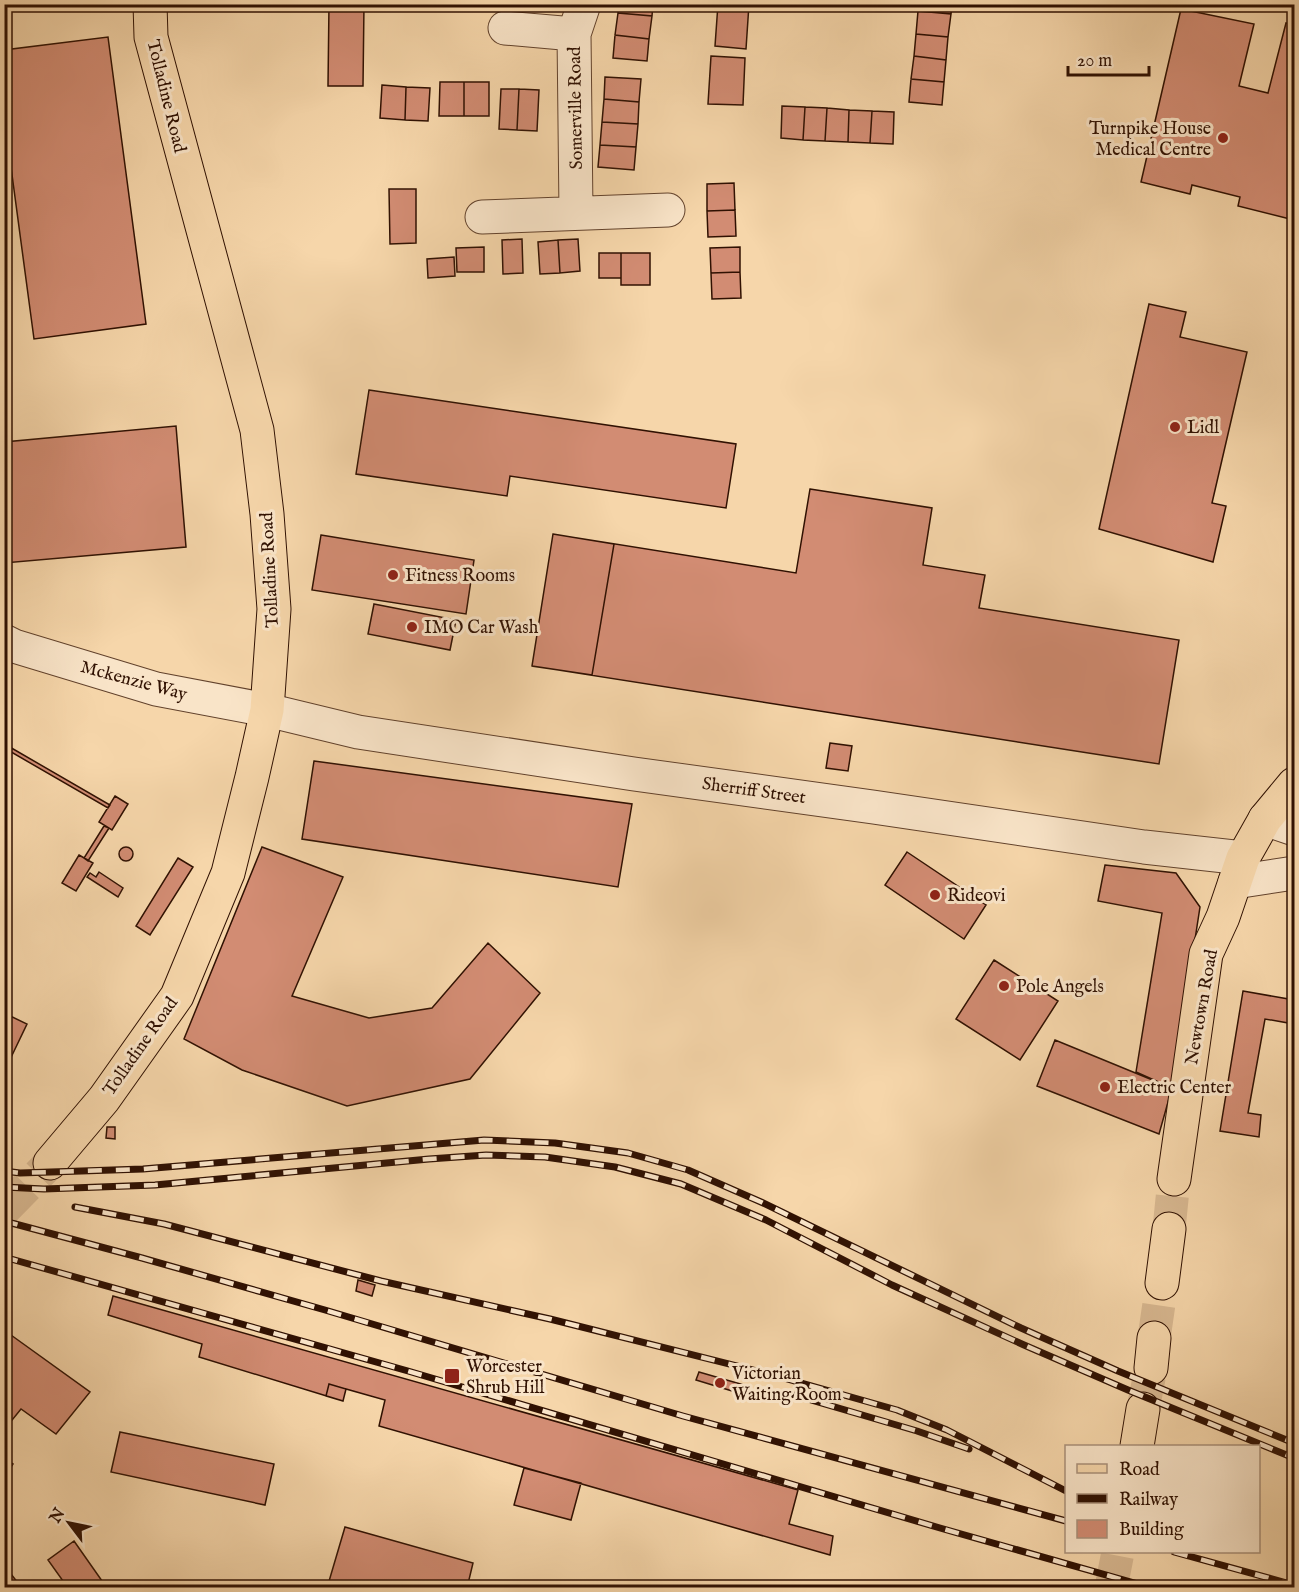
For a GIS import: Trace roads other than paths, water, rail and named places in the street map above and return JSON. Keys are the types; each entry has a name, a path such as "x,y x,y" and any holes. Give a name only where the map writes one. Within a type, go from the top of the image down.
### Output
{"main road":[{"name":"Tolladine Road","path":"50,1163 104,1099 177,996 228,873 267,710 274,609 267,514 257,430 151,37 150,4"},
{"name":"Newtown Road","path":"1174,1179 1206,954 1223,917 1239,870 1280,824 1294,784"},
{"path":"1162,1283 1169,1229"},
{"path":"1137,1445 1143,1409"}],"street":[{"path":"505,28 579,19"},
{"name":"Somerville Road","path":"576,213 579,19"},
{"path":"482,217 668,210"},
{"name":"Mckenzie Way","path":"4,641 156,689 267,710"},
{"name":"Sherriff Street","path":"267,710 358,732 445,746 1143,848 1239,870 1294,873"}],"tunnel":[{"path":"4,1210 50,1163"},
{"path":"1169,1229 1174,1179"},
{"path":"1154,1338 1162,1283"},
{"path":"1143,1409 1151,1368"},
{"path":"1111,1588 1118,1553"}],"railway":[{"path":"4,1171 20,1173 143,1169 484,1140 555,1143 628,1153 688,1170 761,1202 1021,1328 1118,1371 1294,1443"},
{"path":"4,1187 44,1189 155,1185 486,1155 545,1157 615,1167 681,1184 766,1220 892,1285 1024,1345 1294,1458"},
{"path":"75,1207 164,1224 381,1281 550,1319 773,1375 897,1410 947,1430 1065,1490"},
{"path":"4,1221 325,1310 683,1416 1065,1521"},
{"path":"4,1257 408,1371 1152,1588"},
{"path":"794,1395 917,1431 969,1449"},
{"path":"1178,1553 1294,1585"}],"place":[{"name":"Turnpike House Medical Centre","path":"1223,138"},
{"name":"Lidl","path":"1175,427"},
{"name":"Fitness Rooms","path":"393,575"},
{"name":"IMO Car Wash","path":"412,627"},
{"name":"Rideovi","path":"935,895"},
{"name":"Pole Angels","path":"1004,986"},
{"name":"Electric Center","path":"1105,1087"},
{"name":"Worcester Shrub Hill","path":"452,1376"},
{"name":"Victorian Waiting Room","path":"720,1383"}]}
